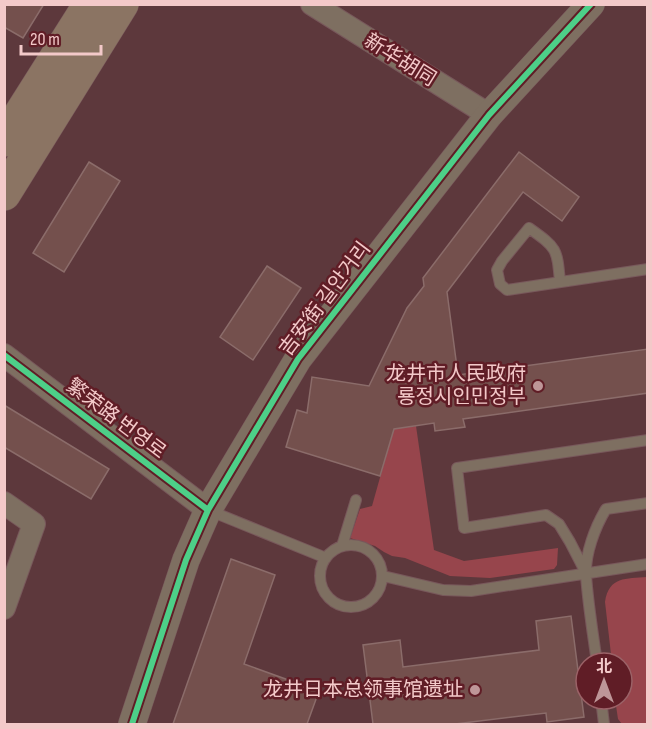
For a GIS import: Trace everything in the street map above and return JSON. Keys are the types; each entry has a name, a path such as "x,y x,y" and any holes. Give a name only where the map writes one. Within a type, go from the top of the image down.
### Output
{"main road":[{"path":"4,140 90,4"},
{"path":"4,194 122,4"}],"street":[{"name":"新华胡同","path":"312,4 489,115"},
{"name":"吉安街 길안거리","path":"132,724 186,560 208,510 298,359 489,115 591,4"},
{"name":"繁荣路 번영로","path":"4,355 208,510"},
{"path":"4,503 34,524 4,608"}],"lane":[{"path":"560,282 555,250 550,242 529,228 497,270 500,284 507,290 648,269"},
{"path":"586,573 559,524 546,516 464,528 457,468 648,440"},
{"path":"342,546 357,500"},
{"path":"596,651 586,573 592,538 606,509 648,502"},
{"path":"208,510 326,558"},
{"path":"342,546 363,547 379,561 382,582 379,591 364,605 344,607 335,603 322,588 321,568 326,558 342,546"},
{"path":"382,576 443,590 471,591 648,564"}],"shaded area":[{"path":"395,424 416,426 434,550 464,561 558,548 557,565 554,569 490,578 450,576 405,558 392,556 375,546 350,538 360,509 372,506"},
{"path":"647,577 647,724 622,724 618,719 617,711 634,711 634,651 611,651 605,602 610,587 626,579"}],"building":[{"path":"4,4 44,4 23,38 4,27"},
{"path":"519,152 579,197 562,221 523,192 447,292 458,375 648,349 648,393 463,419 465,427 435,431 434,423 394,429 380,476 286,447 297,410 307,413 312,377 369,386 407,308 424,286 423,278"},
{"path":"89,162 120,181 64,272 33,253"},
{"path":"267,266 301,288 253,360 220,337"},
{"path":"4,405 109,469 91,499 4,447"},
{"path":"231,559 275,575 244,664 319,691 307,724 173,724"},
{"name":"龙井日本总领事馆遗址","path":"571,616 576,651 574,711 583,711 584,717 547,722 546,713 455,724 373,724 363,645 400,640 403,667 539,650 536,621"}],"cycle path":[{"path":"132,724 186,560 208,510 298,359 489,115 591,4"},
{"path":"4,355 208,510"}],"place":[{"name":"龙井市人民政府 룡정시인민정부","path":"538,386"},
{"name":"龙井日本总领事馆遗址","path":"475,690"}]}
